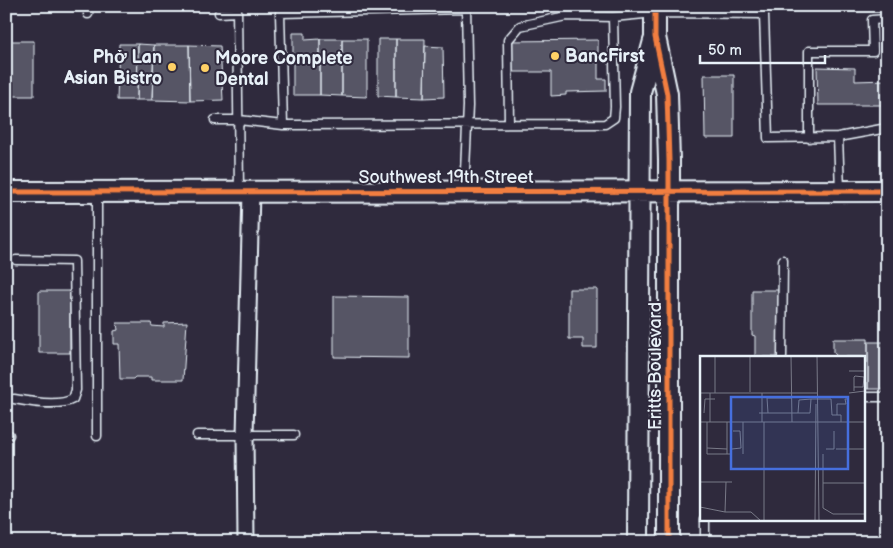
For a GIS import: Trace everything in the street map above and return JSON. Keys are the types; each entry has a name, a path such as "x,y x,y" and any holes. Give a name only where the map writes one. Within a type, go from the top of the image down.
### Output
{"street":[{"path":"655,10 655,37"},
{"name":"Fritts Boulevard","path":"638,542 640,92 655,37"},
{"name":"Fritts Boulevard","path":"655,37 667,94 669,191 669,542"},
{"path":"245,191 246,542"},
{"name":"Southwest 19th Street","path":"6,192 887,191"}],"lane":[{"path":"283,125 280,12 466,7 467,124 464,191"},
{"path":"219,12 237,9 239,120 245,191"},
{"path":"509,123 508,40 520,26 566,16 613,17 655,10 764,14 768,138 838,137 887,128"},
{"path":"215,120 239,120 283,125 605,124 614,118 613,17"},
{"path":"809,138 809,52 873,52 872,20 887,19"},
{"path":"838,137 840,191"},
{"path":"97,192 97,436"},
{"path":"14,398 33,402 67,403 73,399 76,390 74,261 16,260"},
{"path":"782,356 783,260"},
{"path":"866,397 887,397"},
{"path":"197,435 294,435"},
{"path":"705,520 705,542"}],"building":[{"path":"293,33 305,33 305,40 320,39 320,95 293,95"},
{"path":"320,39 342,39 342,96 320,95"},
{"path":"342,39 367,39 367,97 342,96"},
{"path":"378,39 396,39 396,97 378,96"},
{"path":"396,39 425,39 424,98 396,97"},
{"name":"BancFirst","path":"598,40 598,79 606,79 606,91 566,92 566,95 551,96 551,72 512,72 511,41"},
{"path":"6,41 34,41 34,96 6,96"},
{"path":"119,44 138,44 137,100 117,100"},
{"path":"138,44 154,45 152,100 137,100"},
{"name":"Phở Lan Asian Bistro","path":"154,45 189,45 190,101 152,100"},
{"name":"Moore Complete Dental","path":"189,45 220,46 223,100 190,101"},
{"path":"425,46 443,47 444,97 424,98"},
{"path":"817,67 855,68 855,81 887,80 887,105 818,105"},
{"path":"704,75 734,75 734,138 705,138"},
{"path":"569,289 597,289 597,348 583,348 583,339 569,339"},
{"path":"752,290 780,290 779,356 755,356 755,336 752,335"},
{"path":"39,291 70,291 70,353 39,353"},
{"path":"334,296 409,297 409,358 334,357"},
{"path":"187,322 183,380 151,380 151,377 120,379 119,344 114,344 114,331 118,330 117,323 151,323 152,326 164,327 164,323"},
{"path":"833,339 868,339 868,389 866,389 866,356 836,356 833,352"},
{"path":"868,342 887,342 887,389 868,389"}],"cycle path":[{"path":"655,6 655,37 667,94 669,161 669,542"},
{"path":"6,192 887,191"}],"place":[{"name":"BancFirst","path":"555,56"},
{"name":"Phở Lan Asian Bistro","path":"172,67"},
{"name":"Moore Complete Dental","path":"205,68"}]}
